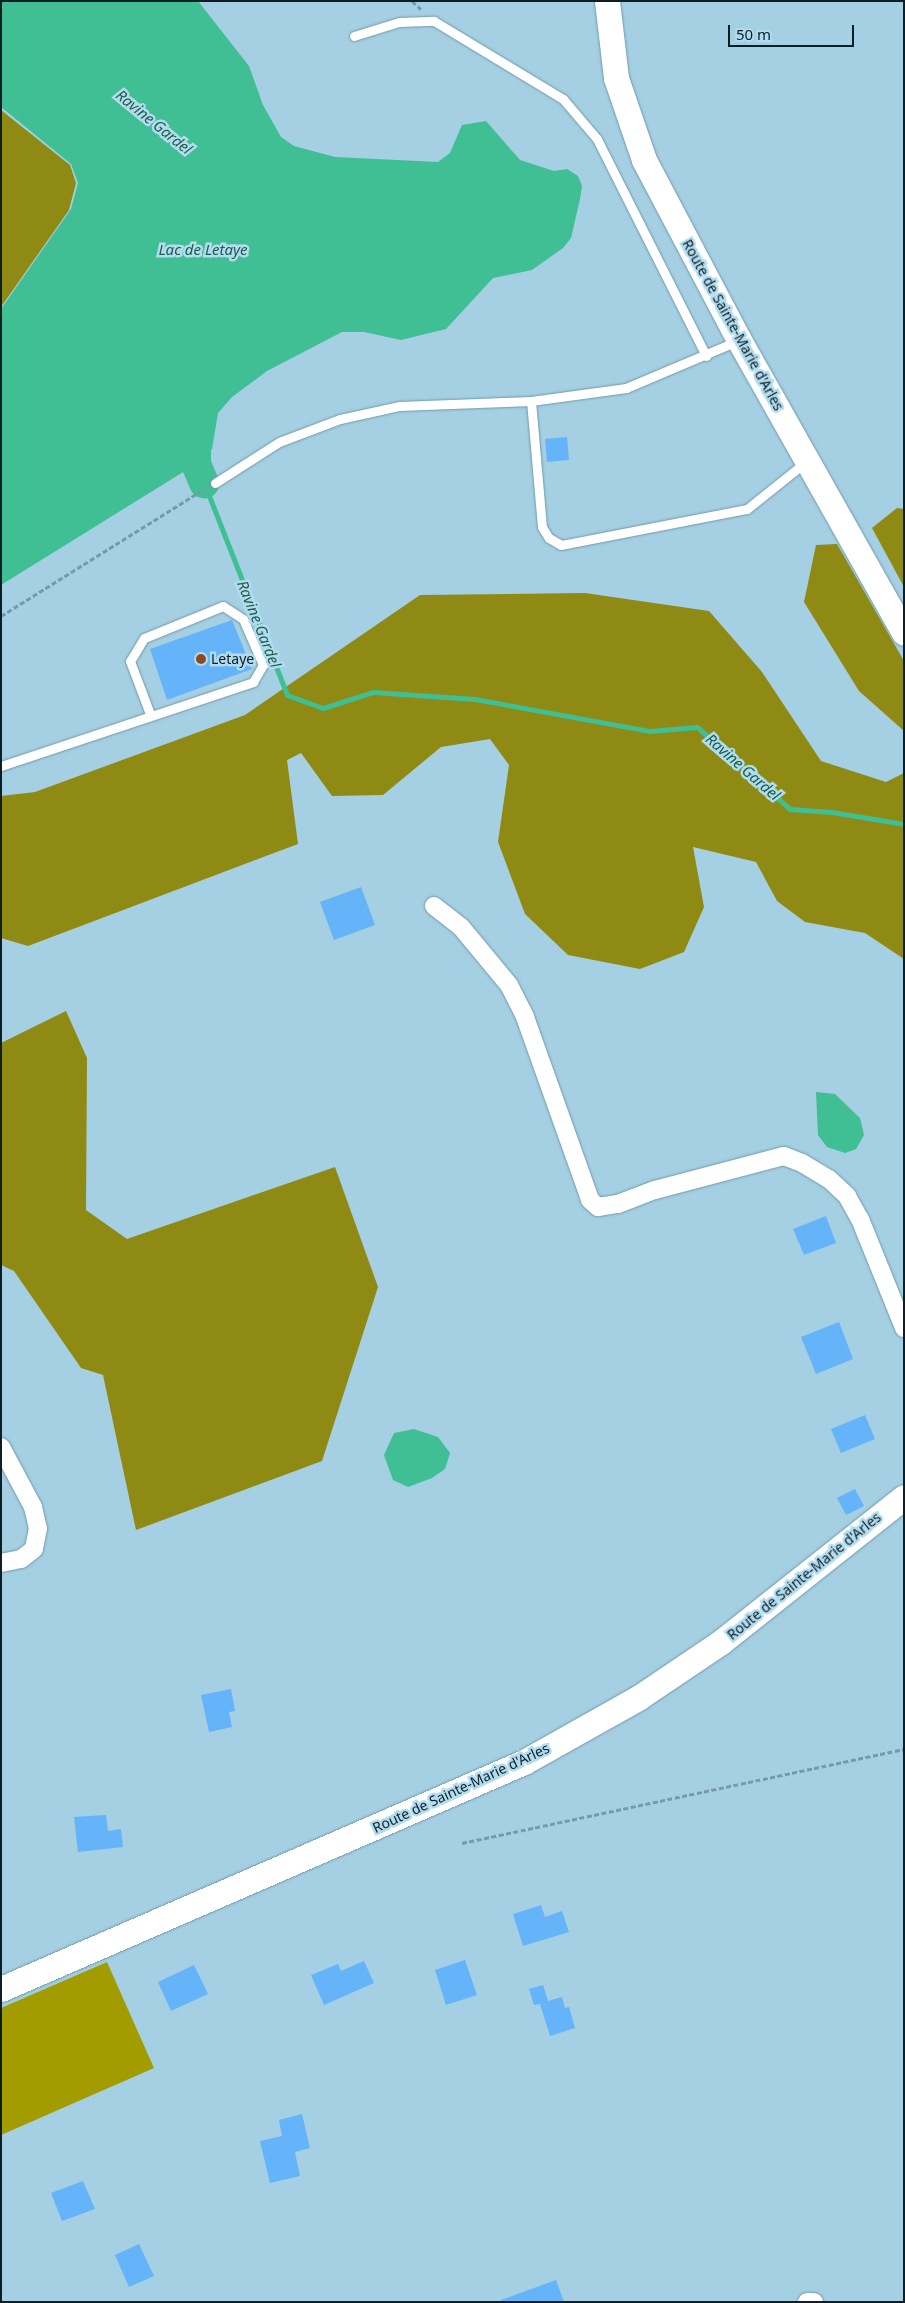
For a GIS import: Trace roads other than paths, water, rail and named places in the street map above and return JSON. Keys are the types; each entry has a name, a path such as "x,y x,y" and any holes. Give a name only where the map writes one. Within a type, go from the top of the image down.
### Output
{"main road":[{"name":"Route de Sainte-Marie d'Arles","path":"606,1 616,78 644,160 739,340 809,460 904,633"},
{"name":"Route de Sainte-Marie d'Arles","path":"1,1989 532,1757 638,1698 721,1642 904,1497"}],"street":[{"path":"434,906 461,927 509,985 524,1017 590,1200 598,1207 618,1204 655,1190 784,1156 802,1163 829,1179 847,1196 860,1219 904,1328"},
{"path":"1,1447 33,1507 38,1528 34,1549 21,1559 1,1564"},
{"path":"807,2302 814,2302"}],"lane":[{"path":"354,36 399,22 434,21 563,99 597,139 706,356"},
{"path":"215,483 278,442 340,419 399,406 531,401 626,388 706,356 739,340"},
{"path":"531,401 542,527 548,538 561,545 748,509 809,460"},
{"path":"1,766 150,714 253,682 263,665 243,619 223,606 144,638 130,661 150,714"}],"water":[{"name":"Lac de Letaye","path":"1,1 198,1 249,66 263,105 281,137 294,146 335,157 438,162 450,153 462,125 486,121 520,160 554,171 567,169 578,176 582,186 571,238 563,248 532,270 493,278 446,329 401,340 364,332 342,332 267,371 232,397 218,413 212,449 196,464 1,585 1,309 71,209 78,183 71,164 1,107"},
{"path":"816,1092 835,1094 860,1118 864,1135 856,1149 845,1153 827,1147 818,1135"},
{"path":"414,1429 438,1437 450,1453 445,1469 432,1478 408,1487 393,1480 384,1455 394,1433"}],"waterway":[{"name":"Ravine Gardel","path":"196,423 196,464 204,483"},
{"name":"Ravine Gardel","path":"204,483 287,695 323,708 373,692 475,699 650,731 697,727 790,809 832,812 904,824"}],"place":[{"name":"Letaye","path":"201,659"}]}
